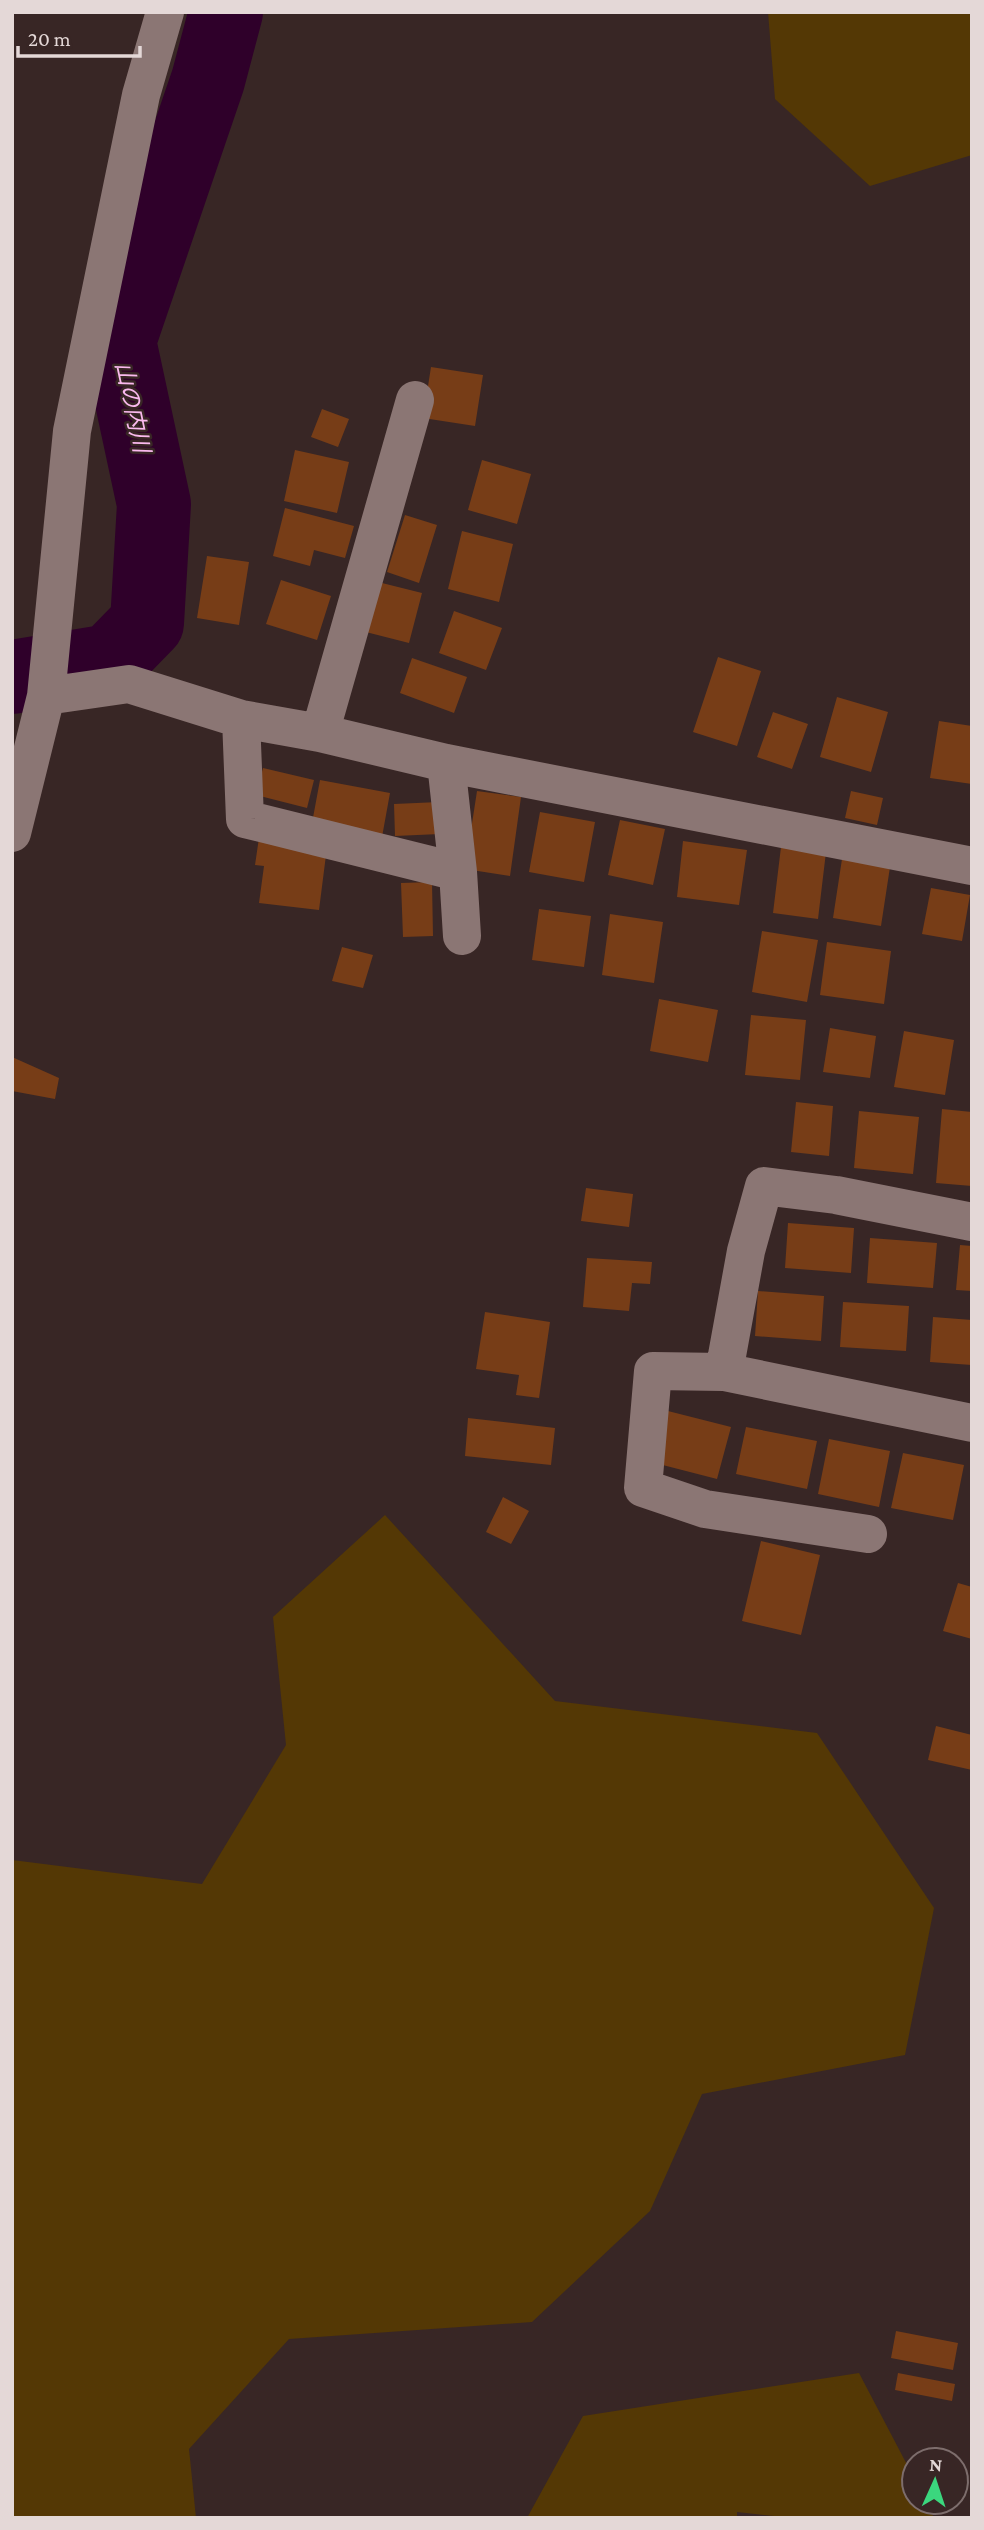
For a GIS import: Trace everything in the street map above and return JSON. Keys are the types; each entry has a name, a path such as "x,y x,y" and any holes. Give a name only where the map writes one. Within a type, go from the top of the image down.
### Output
{"street":[{"path":"12,833 46,696 72,431 141,95 165,12"},
{"path":"320,733 415,400"},
{"path":"46,696 129,684 241,719 320,733 446,764 972,866"},
{"path":"241,719 245,819 458,872"},
{"path":"446,764 462,936"},
{"path":"724,1372 746,1251 764,1186 836,1195 972,1222"},
{"path":"869,1534 705,1509 643,1488 653,1371 724,1372 972,1423"}],"shaded area":[{"path":"768,12 972,12 972,155 870,186 775,99"},
{"path":"385,1515 555,1701 817,1733 934,1908 905,2055 702,2094 650,2211 532,2322 289,2339 189,2449 196,2518 12,2518 12,1860 202,1884 286,1745 273,1617"},
{"path":"859,2373 900,2451 900,2516 934,2518 793,2518 737,2512 737,2518 527,2518 583,2416"}],"building":[{"path":"431,367 483,375 475,426 423,418"},
{"path":"322,409 349,419 338,447 311,437"},
{"path":"295,450 349,462 337,513 284,501"},
{"path":"482,460 531,474 517,524 468,510"},
{"path":"285,508 354,526 345,558 314,550 310,566 273,556"},
{"path":"405,515 437,525 419,583 387,572"},
{"path":"462,531 513,544 499,602 448,589"},
{"path":"207,556 249,562 239,625 197,618"},
{"path":"281,580 331,596 317,640 266,624"},
{"path":"370,580 422,593 409,643 358,630"},
{"path":"454,611 502,628 486,670 439,653"},
{"path":"718,657 761,671 737,746 693,732"},
{"path":"412,658 467,677 454,713 400,693"},
{"path":"837,697 888,712 871,772 820,757"},
{"path":"773,712 808,724 792,769 757,757"},
{"path":"939,721 972,726 972,784 930,778"},
{"path":"263,768 314,780 307,808 256,795"},
{"path":"320,780 390,793 382,837 312,823"},
{"path":"477,791 521,797 510,876 465,869"},
{"path":"851,791 883,798 877,825 845,818"},
{"path":"439,802 440,834 395,836 394,804"},
{"path":"540,812 595,822 584,882 529,872"},
{"path":"620,820 665,829 653,885 608,875"},
{"path":"260,831 326,855 319,910 259,903 264,866 255,865"},
{"path":"683,841 747,850 739,905 677,897"},
{"path":"781,847 826,852 818,919 773,913"},
{"path":"842,859 890,867 881,926 833,918"},
{"path":"432,882 433,936 403,937 401,883"},
{"path":"931,888 970,895 962,941 922,934"},
{"path":"539,909 591,916 584,967 532,960"},
{"path":"610,914 663,922 654,983 602,975"},
{"path":"762,931 818,940 807,1002 752,992"},
{"path":"827,942 891,951 884,1004 820,995"},
{"path":"342,947 373,955 363,988 332,981"},
{"path":"659,999 718,1010 708,1062 650,1051"},
{"path":"751,1015 806,1020 800,1080 745,1075"},
{"path":"830,1028 876,1036 870,1078 823,1072"},
{"path":"904,1031 954,1040 945,1095 894,1087"},
{"path":"12,1057 59,1078 55,1099 12,1091"},
{"path":"796,1102 833,1106 829,1156 791,1152"},
{"path":"942,1109 972,1112 972,1186 936,1183"},
{"path":"859,1111 919,1117 913,1174 854,1168"},
{"path":"586,1188 633,1194 629,1227 581,1221"},
{"path":"788,1223 854,1228 851,1273 785,1268"},
{"path":"870,1238 937,1243 933,1288 867,1283"},
{"path":"960,1245 972,1246 972,1291 956,1290"},
{"path":"587,1258 652,1262 650,1284 632,1283 629,1311 583,1307"},
{"path":"758,1291 824,1296 821,1341 755,1336"},
{"path":"843,1302 909,1306 906,1351 840,1347"},
{"path":"485,1312 550,1322 539,1398 516,1395 519,1375 476,1369"},
{"path":"933,1317 972,1320 972,1365 930,1362"},
{"path":"664,1410 731,1427 717,1479 651,1462"},
{"path":"468,1418 555,1428 551,1465 465,1456"},
{"path":"746,1427 817,1441 807,1489 736,1474"},
{"path":"829,1439 890,1451 879,1507 818,1494"},
{"path":"903,1453 964,1465 953,1520 891,1508"},
{"path":"503,1497 529,1511 511,1544 486,1532"},
{"path":"761,1541 820,1555 801,1635 742,1621"},
{"path":"958,1583 972,1587 972,1639 943,1631"},
{"path":"936,1726 972,1735 972,1770 928,1760"},
{"path":"896,2331 958,2343 953,2370 891,2358"},
{"path":"898,2373 955,2384 952,2401 895,2390"}],"waterway":[{"name":"山の内川","path":"12,677 110,661 147,623 154,504 119,341 208,80 226,12"}]}
